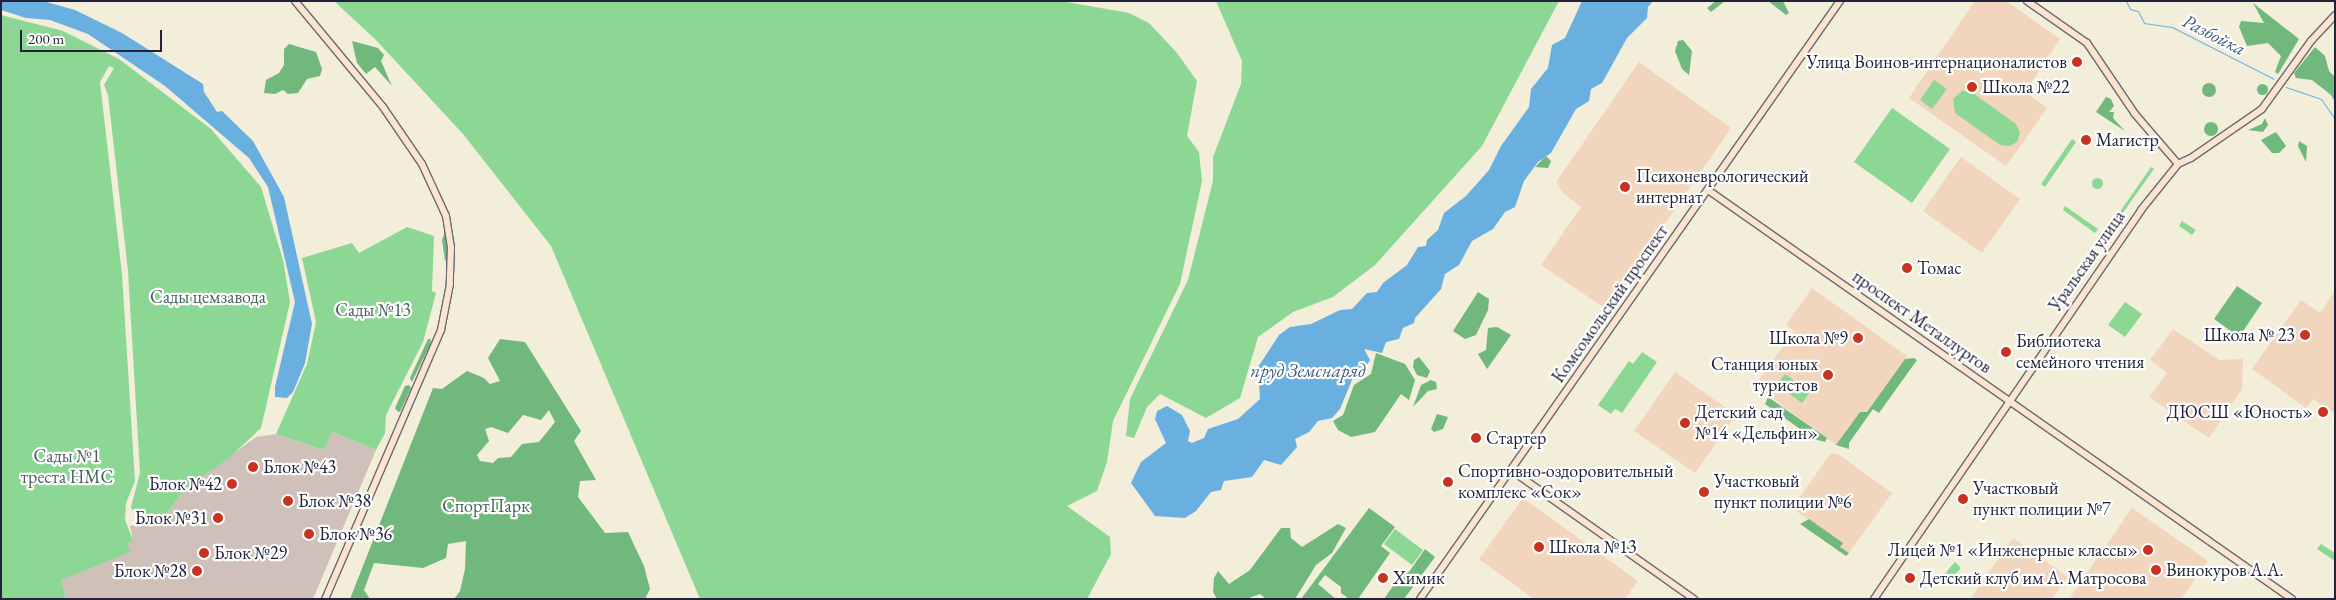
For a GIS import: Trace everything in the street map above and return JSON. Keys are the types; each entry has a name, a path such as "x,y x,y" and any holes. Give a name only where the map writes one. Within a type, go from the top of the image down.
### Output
{"street":[{"path":"296,1 383,107 422,164 446,216 452,247 450,284 441,330 325,599"},
{"name":"Комсомольский проспект","path":"1420,599 1840,1"},
{"path":"2027,1 2087,43 2135,114 2178,164"},
{"name":"Уральская улица","path":"1874,599 2010,402 2015,389 2141,210 2178,164 2254,115 2274,97 2311,41 2335,15"},
{"name":"проспект Металлургов","path":"1708,190 2292,599"},
{"path":"1511,470 1694,599"}],"shaded area":[{"name":"Школа №22","path":"1975,1 2006,1 2060,39 2025,92 2047,108 2006,166 1909,98"},
{"name":"Психоневрологический интернат","path":"1639,62 1731,128 1606,309 1541,265 1581,207 1563,193 1556,182"},
{"path":"1961,157 2020,199 1982,253 1923,211"},
{"path":"1812,288 1907,356 1867,412 1860,412 1836,445 1755,385 1794,331 1786,325"},
{"name":"Школа № 23","path":"2335,291 2335,414 2313,399 2306,408 2252,369 2301,300 2320,313"},
{"path":"2173,329 2219,360 2243,359 2242,389 2209,438 2149,397 2167,373 2150,360"},
{"name":"Детский сад №14 «Дельфин»","path":"1675,372 1736,415 1695,473 1634,431"},
{"path":"332,432 376,450 313,599 60,599 66,597 61,580 133,540 130,526 165,516 186,488 256,437 276,434 324,450"},
{"path":"1831,453 1838,454 1892,493 1849,553 1840,547 1842,543 1792,508"},
{"name":"Школа №13","path":"1523,498 1638,581 1625,599 1534,599 1479,559"},
{"name":"Лицей №1 «Инженерные классы»","path":"2132,508 2208,561 2181,599 2069,599"},
{"path":"2013,538 2068,577 2052,599 1970,599"}],"green space":[{"path":"334,1 1061,1 1129,13 1149,23 1177,53 1197,81 1187,136 1199,152 1202,181 1180,284 1113,421 1107,462 1097,491 1067,506 1110,537 1111,554 1087,599 700,599 551,246 463,134 375,39"},
{"path":"1216,1 1559,1 1482,146 1375,265 1333,297 1293,312 1258,337 1240,398 1206,418 1160,394 1147,407 1134,438 1126,436 1130,399 1188,280 1213,181 1213,157 1241,84 1242,61"},
{"path":"1716,1 1725,1 1711,12 1707,8"},
{"path":"1768,1 1783,1 1789,13 1786,15"},
{"path":"2253,3 2299,39 2278,74 2275,72 2281,56 2268,43 2247,46 2239,27 2241,21 2264,23"},
{"path":"1,15 63,31 119,59 211,129 261,187 283,260 290,302 261,428 229,458 186,488 165,516 139,522 131,507 140,473 128,271 108,95 104,85 114,68 109,66 100,82 122,274 135,481 126,503 125,520 133,540 127,544 130,552 61,580 66,597 60,599 1,599"},
{"path":"1683,40 1692,51 1689,75 1682,69 1675,51 1678,41"},
{"path":"352,41 378,48 384,55 381,61 392,86 375,67 366,74 357,63"},
{"path":"289,44 316,52 322,69 320,76 307,79 298,93 288,94 283,90 275,94 264,93 266,80 279,73 284,65 284,49"},
{"path":"2315,47 2325,56 2329,71 2335,77 2335,102 2331,95 2312,80 2296,78 2294,73"},
{"path":"1934,80 1947,89 1932,109 1920,100"},
{"path":"2209,83 2214,85 2216,90 2214,95 2209,97 2204,95 2202,90 2204,85"},
{"path":"2262,83 2268,89 2262,95 2256,89"},
{"path":"1962,91 1970,91 2016,124 2020,133 2017,142 2010,146 2000,145 1955,113 1953,99"},
{"path":"2106,97 2111,99 2114,106 2109,112 2114,112 2113,118 2125,131 2096,112"},
{"path":"1892,108 1950,149 1912,203 1854,162"},
{"path":"2265,118 2268,125 2263,132 2248,130 2262,124"},
{"path":"2211,122 2216,124 2218,129 2216,134 2211,136 2206,134 2204,129 2206,124"},
{"path":"2276,132 2286,146 2279,153 2272,153 2261,140"},
{"path":"2072,139 2076,142 2045,187 2041,184"},
{"path":"2299,141 2307,146 2306,162 2298,146"},
{"path":"1546,156 1551,161 1548,168 1535,167"},
{"path":"2151,167 2154,169 2117,221 2115,219"},
{"path":"2097,177 2103,183 2097,189 2091,183"},
{"path":"2065,206 2098,229 2095,233 2063,210"},
{"path":"2182,221 2196,230 2192,235 2179,226"},
{"name":"Сады №13","path":"407,227 434,236 432,291 436,293 423,342 386,415 385,433 376,450 332,432 324,450 276,434 307,364 316,322 302,258 352,243 359,253"},
{"path":"446,228 449,258 445,261 442,240"},
{"path":"2237,286 2262,303 2239,337 2214,319"},
{"path":"1478,292 1489,299 1488,310 1476,335 1465,339 1453,331"},
{"path":"2125,302 2142,314 2125,337 2108,325"},
{"path":"1497,327 1511,335 1487,369 1478,354 1486,350 1488,328"},
{"path":"428,339 431,339 430,345 412,382 410,378"},
{"name":"СпортПарк","path":"500,339 525,342 581,431 574,441 596,480 580,481 578,497 605,533 628,532 644,566 650,589 645,599 454,599 460,591 465,569 466,541 448,544 446,558 423,568 374,563 364,590 370,599 350,599 433,388 442,389 467,371 484,378 490,384 500,381 488,358","holes":["549,410 555,422 539,442 522,444 511,457 498,458 493,463 480,461 477,455 489,441 485,429 491,427 508,433 523,415 541,420"]},
{"path":"1642,352 1657,362 1622,413 1615,409 1611,414 1598,405 1629,361 1633,364"},
{"path":"1376,353 1405,364 1415,380 1409,400 1401,394 1375,432 1351,437 1338,430 1333,421 1343,415 1354,385 1371,374"},
{"path":"1419,357 1430,371 1427,378 1417,375 1413,367 1414,360"},
{"path":"1914,358 1917,360 1879,413 1873,409 1849,443 1849,449 1836,445 1860,412 1867,412 1905,359"},
{"path":"1785,374 1810,392 1802,403 1777,385"},
{"path":"1431,380 1436,382 1437,389 1428,391 1413,407 1421,385"},
{"path":"409,385 411,388 400,412 397,411 395,408 405,386"},
{"path":"1768,397 1827,438 1825,442 1814,439 1765,404"},
{"path":"1437,414 1448,417 1443,429 1434,432 1431,429"},
{"path":"1369,508 1395,527 1381,546 1390,553 1358,599 1349,599 1341,593 1341,587 1325,575 1318,584 1336,599 1301,599"},
{"path":"1809,519 1843,543 1840,547 1849,553 1846,556 1800,524"},
{"path":"1338,524 1346,528 1332,553 1316,565 1295,599 1266,599 1260,594 1246,599 1217,599 1213,592 1214,578 1218,571 1229,584 1250,570 1281,528 1290,528 1291,538 1302,547"},
{"path":"1395,529 1423,550 1412,565 1384,544"},
{"path":"2321,544 2335,553 2335,561 2317,549"},
{"path":"1425,549 1435,557 1404,599 1384,599 1404,570 1409,572"},
{"path":"1955,562 1961,568 1948,583 1943,576"}],"water":[{"path":"1,1 43,1 75,10 122,33 203,84 204,92 217,112 222,111 253,141 284,197 312,324 305,363 293,392 287,398 275,397 275,387 295,302 268,187 249,158 165,86 88,34 50,20 26,18 1,10"},
{"name":"пруд Земснаряд","path":"1582,1 1653,1 1648,7 1647,18 1627,38 1602,83 1591,89 1589,101 1576,109 1551,153 1538,162 1524,181 1515,207 1505,212 1493,229 1472,241 1459,265 1445,274 1441,289 1415,318 1414,323 1403,328 1399,339 1386,342 1382,353 1364,349 1370,360 1360,376 1354,375 1340,409 1332,418 1318,421 1309,432 1295,439 1297,447 1281,465 1264,460 1252,477 1224,481 1221,490 1211,492 1196,511 1185,518 1155,516 1131,483 1141,462 1166,443 1155,419 1157,411 1167,406 1182,415 1190,431 1188,441 1192,443 1204,438 1208,429 1238,419 1260,399 1258,367 1279,335 1290,327 1311,324 1340,310 1352,309 1367,293 1377,292 1383,283 1407,265 1418,247 1426,246 1427,240 1438,230 1444,213 1466,196 1489,170 1501,146 1529,107 1531,89 1548,68 1552,45 1565,38"}],"waterway":[{"name":"Разбойка","path":"2126,1 2130,9 2138,11 2144,23 2172,27 2274,79"},
{"name":"Разбойка","path":"2286,87 2321,99 2335,119"}],"place":[{"name":"Улица Воинов-интернационалистов","path":"2077,62"},
{"name":"Школа №22","path":"1972,87"},
{"name":"Магистр","path":"2086,140"},
{"name":"Психоневрологический интернат","path":"1625,187"},
{"name":"Томас","path":"1907,268"},
{"name":"Школа № 23","path":"2305,335"},
{"name":"Школа №9","path":"1858,338"},
{"name":"Библиотека семейного чтения","path":"2006,352"},
{"name":"Станция юных туристов","path":"1828,375"},
{"name":"ДЮСШ «Юность»","path":"2323,412"},
{"name":"Детский сад №14 «Дельфин»","path":"1685,423"},
{"name":"Стартер","path":"1476,438"},
{"name":"Блок №43","path":"253,467"},
{"name":"Спортивно-оздоровительный комплекс «Сок»","path":"1448,482"},
{"name":"Блок №42","path":"232,484"},
{"name":"Участковый пункт полиции №6","path":"1704,492"},
{"name":"Участковый пункт полиции №7","path":"1963,499"},
{"name":"Блок №38","path":"288,501"},
{"name":"Блок №31","path":"218,518"},
{"name":"Блок №36","path":"309,534"},
{"name":"Школа №13","path":"1539,547"},
{"name":"Лицей №1 «Инженерные классы»","path":"2148,550"},
{"name":"Блок №29","path":"204,553"},
{"name":"Винокуров А.А.","path":"2156,570"},
{"name":"Блок №28","path":"197,571"},
{"name":"Химик","path":"1383,578"},
{"name":"Детский клуб им А. Матросова","path":"1910,578"}],"park label":[{"name":"Сады цемзавода","path":"208,297"},
{"name":"Сады №1 треста НМС","path":"67,467"}]}
